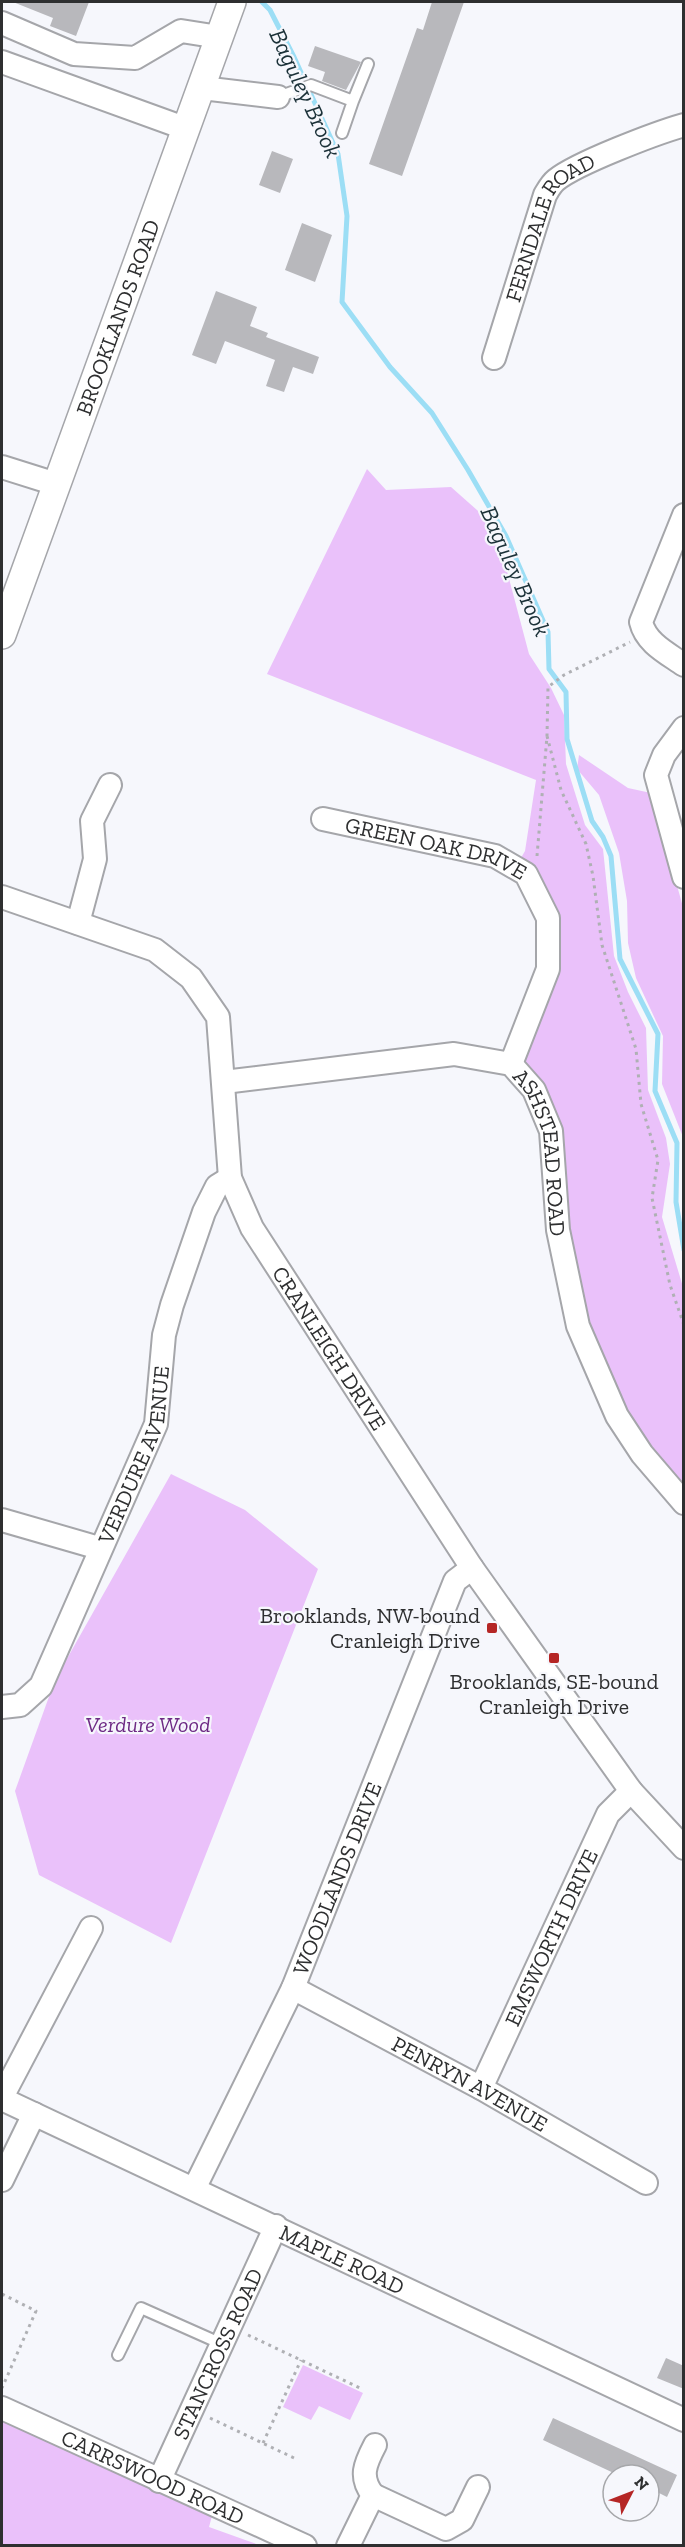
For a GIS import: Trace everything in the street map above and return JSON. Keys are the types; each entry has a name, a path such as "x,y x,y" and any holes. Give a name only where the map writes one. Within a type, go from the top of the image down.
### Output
{"street":[{"path":"2,23 74,54 135,58 181,31 226,17"},
{"name":"BROOKLANDS ROAD","path":"2,635 226,17"},
{"path":"2,63 187,129"},
{"path":"202,88 287,94"},
{"name":"FERNDALE ROAD","path":"494,358 545,195 553,182 594,161 684,125"},
{"path":"2,467 56,484"},
{"path":"684,515 641,622 644,633 652,642 684,665"},
{"path":"684,728 664,755 656,775 684,877"},
{"path":"78,923 95,860 92,821 110,785"},
{"name":"GREEN OAK DRIVE","path":"323,819 495,856 526,874 548,918 548,969 511,1064"},
{"name":"CRANLEIGH DRIVE","path":"2,897 156,950 191,978 218,1017 230,1178 252,1228 472,1568 631,1791 684,1848"},
{"name":"ASHSTEAD ROAD","path":"224,1082 454,1054 511,1064 534,1090 551,1131 558,1230 578,1326 617,1416 642,1454 684,1503"},
{"name":"VERDURE AVENUE","path":"2,1707 20,1705 41,1686 99,1548 156,1424 164,1335 204,1212 218,1186 230,1178"},
{"path":"2,1520 99,1548"},
{"name":"WOODLANDS DRIVE","path":"195,2187 293,1988 455,1581 472,1568"},
{"name":"EMSWORTH DRIVE","path":"481,2088 608,1814 631,1791"},
{"path":"2,2098 91,1928"},
{"name":"PENRYN AVENUE","path":"293,1988 481,2088 646,2183"},
{"name":"MAPLE ROAD","path":"2,2098 195,2187 684,2420"},
{"path":"2,2180 34,2114"},
{"name":"STANCROSS ROAD","path":"159,2481 276,2226"},
{"name":"CARRSWOOD ROAD","path":"2,2408 305,2546"},
{"path":"375,2445 365,2464 363,2476 365,2486 373,2495 446,2529 462,2520 478,2487"},
{"path":"348,2546 373,2495"}],"lane":[{"path":"342,133 368,64"},
{"path":"287,94 311,85 353,100"},
{"path":"118,2355 141,2308 226,2335"}],"path":[{"path":"526,874 537,859 547,736 548,687 564,675 644,633"},
{"path":"547,736 561,790 586,844 593,876 602,945 636,1049 641,1104 658,1160 652,1198 670,1285 684,1325"},
{"path":"2,2294 36,2311 2,2388"},
{"path":"226,2335 301,2360 360,2388"},
{"path":"265,2443 301,2360"},
{"path":"192,2410 294,2458"}],"green space":[{"path":"367,469 386,490 451,487 486,518 507,571 529,654 551,688 564,715 566,764 585,825 603,849 614,956 628,992 646,1028 648,1090 666,1138 670,1164 662,1217 683,1287 683,1489 647,1445 615,1386 585,1314 569,1237 565,1196 564,1132 542,1087 517,1062 556,963 518,863 525,851 536,780 267,674"},
{"path":"579,755 628,788 651,793 683,907 683,1137 662,1084 663,1036 636,978 628,943 627,901 619,853 599,795 577,769"},
{"name":"Verdure Wood","path":"171,1474 245,1510 318,1569 171,1943 39,1875 15,1791 55,1680"},
{"path":"303,2365 363,2393 350,2420 319,2406 311,2420 283,2407"},
{"path":"2,2417 212,2516 209,2527 262,2546 2,2546"}],"building":[{"path":"13,2 89,2 76,36 50,26 53,18"},
{"path":"432,2 464,2 402,176 369,164 417,28 423,30"},
{"path":"315,46 361,62 346,90 322,81 325,72 308,66"},
{"path":"272,151 293,159 280,193 259,185"},
{"path":"302,223 332,235 315,282 285,270"},
{"path":"216,291 257,307 250,326 268,333 266,337 319,357 313,374 293,367 284,392 266,386 275,360 225,341 216,364 192,355"},
{"path":"666,2358 684,2366 684,2389 657,2378"},
{"path":"553,2418 651,2463 601,2463 601,2467 543,2440"},
{"path":"661,2468 677,2475 667,2497 661,2494"}],"waterway":[{"name":"Baguley Brook","path":"262,2 270,10 294,57 338,154 347,216 342,302 390,367 432,413 468,470 506,536 548,632 549,669 566,692 567,739 592,821 603,837 611,856 620,959 658,1034 655,1091 677,1143 676,1202 684,1250"}],"place":[{"name":"Brooklands, NW-bound Cranleigh Drive","path":"492,1628"},
{"name":"Brooklands, SE-bound Cranleigh Drive","path":"554,1658"}]}
